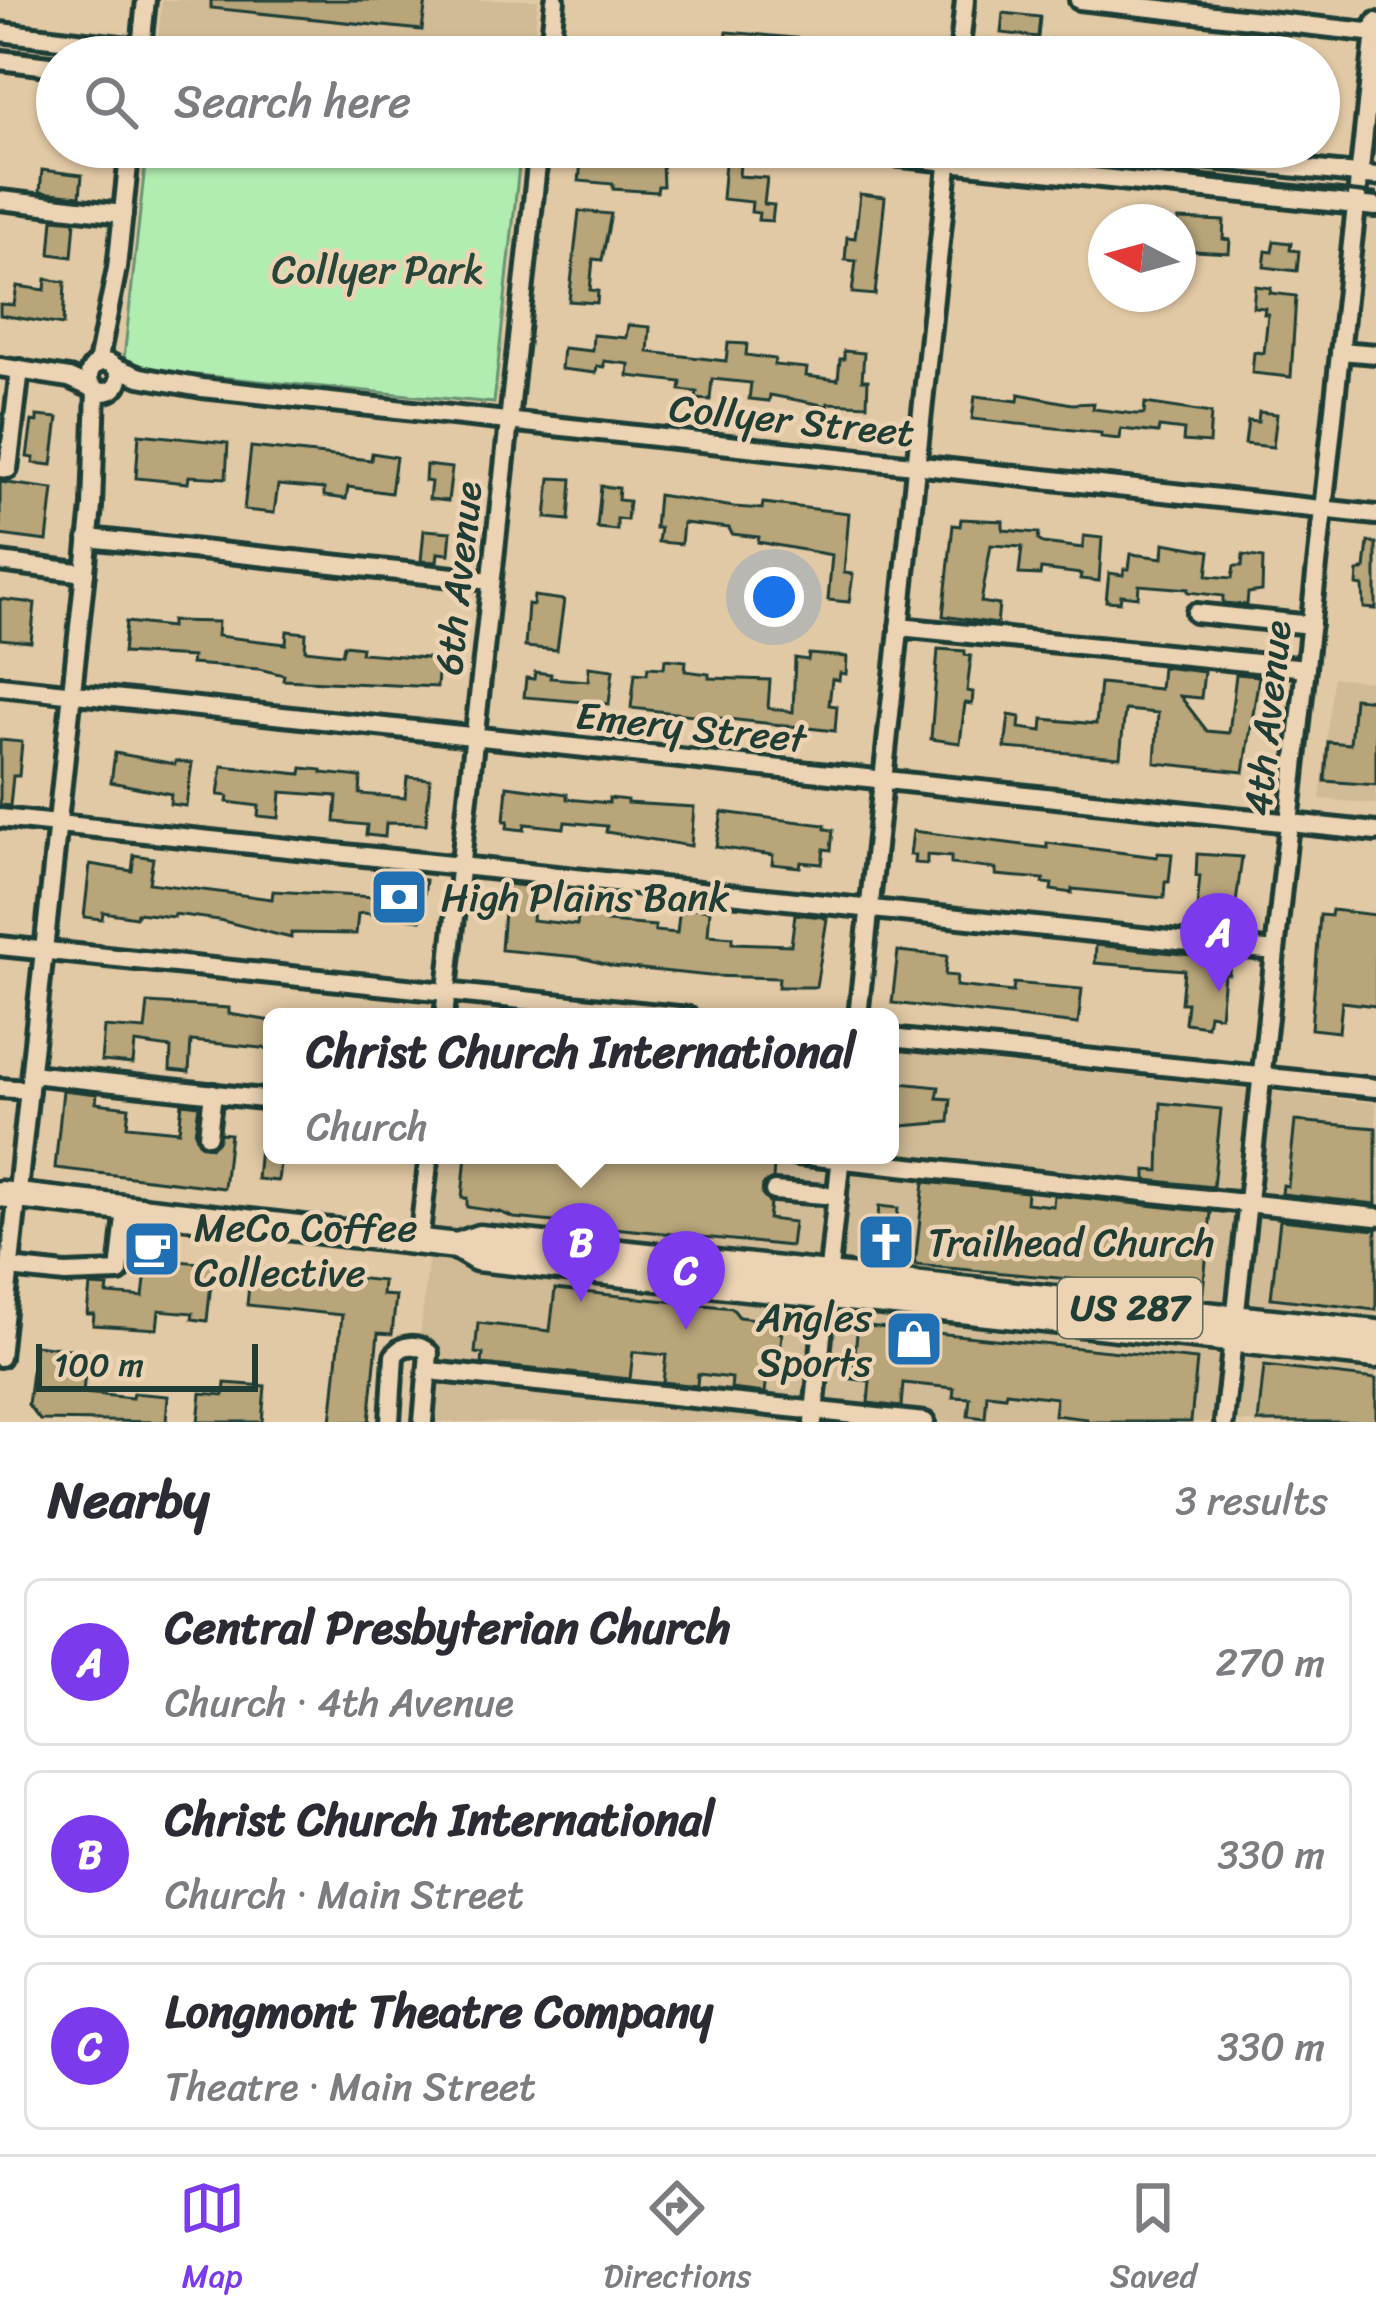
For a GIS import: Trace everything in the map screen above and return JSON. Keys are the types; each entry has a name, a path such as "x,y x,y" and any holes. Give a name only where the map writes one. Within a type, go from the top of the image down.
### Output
{"highway":[{"name":"US 287","path":"9,1194 457,1246 477,1258 827,1286 1234,1329 1376,1355"},
{"name":"US 287","path":"1234,1329 1376,1333"}],"street":[{"path":"142,36 146,0"},
{"path":"551,36 555,0"},
{"path":"961,36 965,0"},
{"path":"1078,0 1376,33"},
{"name":"4th Avenue","path":"1224,1422 1355,205 1367,175 1376,22"},
{"path":"0,32 36,37"},
{"path":"0,60 36,64"},
{"path":"106,365 128,168"},
{"name":"6th Avenue","path":"445,1008 537,168"},
{"path":"859,1008 947,168"},
{"path":"1060,168 1376,207"},
{"path":"1299,168 1367,175"},
{"path":"0,200 123,214"},
{"path":"1340,351 1376,354"},
{"path":"104,390 89,376 106,365"},
{"path":"0,1357 10,1268 9,1194 30,1082 104,390 119,376 106,365"},
{"name":"Collyer Street","path":"20,369 106,365 140,377 202,388 1376,515"},
{"name":"Collyer Street","path":"0,367 69,378 104,390 202,388"},
{"path":"0,468 8,469 20,369"},
{"path":"88,538 491,581"},
{"path":"0,562 85,573"},
{"path":"1196,613 1311,625"},
{"path":"898,627 1306,668"},
{"name":"Emery Street","path":"0,686 1376,832"},
{"path":"0,818 1275,951"},
{"path":"0,946 601,1008"},
{"path":"899,1039 1376,1088"},
{"path":"0,1088 30,1082 263,1099"},
{"path":"208,1135 213,1094"},
{"path":"419,1242 428,1164"},
{"path":"813,1416 840,1164"},
{"path":"899,1164 1376,1216"},
{"path":"774,1191 837,1196"},
{"path":"10,1268 64,1274 119,1272 126,1208"},
{"path":"390,1422 395,1352 405,1346 429,1353 423,1422"},
{"path":"429,1370 813,1416 925,1422"}],"shaded area":[{"path":"162,0 538,0 534,36 158,36"},
{"path":"1333,677 1376,682 1376,804 1320,799"},
{"path":"899,1052 1376,1103 1376,1422 411,1422 438,1164 899,1164"}],"green space":[{"name":"Collyer Park","path":"145,168 519,168 494,403 123,368"}],"building":[{"path":"211,0 426,0 422,30 211,8"},
{"path":"1003,13 1040,17 1038,36 1001,33"},
{"path":"727,32 773,36 727,36"},
{"path":"580,168 662,168 663,186 657,192 579,181"},
{"path":"725,168 740,168 739,176 767,178 764,204 774,205 772,221 758,220 759,213 751,212 752,202 722,199"},
{"path":"42,170 82,175 80,196 40,192"},
{"path":"860,194 885,197 875,295 852,293 856,261 845,260 847,237 855,238"},
{"path":"579,211 611,214 602,260 593,259 590,290 598,291 597,303 569,301"},
{"path":"53,219 75,221 72,257 50,254"},
{"path":"1196,220 1224,221 1223,239 1230,240 1229,253 1196,251"},
{"path":"1274,241 1291,243 1290,250 1299,251 1297,271 1264,267 1266,251 1272,252"},
{"path":"46,279 65,282 63,325 0,315 0,304 14,305 17,286 45,290"},
{"path":"1255,286 1296,296 1291,377 1252,373 1254,352 1264,353 1268,314 1265,308 1253,307"},
{"path":"628,325 650,327 648,352 726,361 728,343 747,344 746,355 775,359 774,365 807,368 806,376 838,380 844,351 864,353 867,405 828,406 770,395 769,401 749,399 751,383 712,379 710,400 696,399 697,392 680,390 681,382 628,376 629,364 604,361 596,373 561,369 563,348 592,351 593,335 626,338"},
{"path":"1019,394 1072,404 1094,403 1093,409 1135,414 1144,414 1145,403 1211,413 1209,443 1183,441 1184,430 1159,427 1158,433 1121,429 1120,439 972,419 975,396 1018,401"},
{"path":"1259,412 1277,414 1273,447 1245,444 1248,421 1258,422"},
{"path":"37,416 58,418 52,465 33,463 34,458 27,457 32,421 37,422"},
{"path":"139,434 228,443 226,478 189,476 188,483 136,478"},
{"path":"251,447 371,460 372,453 396,457 391,493 348,487 346,499 324,496 324,489 278,485 274,513 244,510"},
{"path":"426,465 452,468 448,501 429,499"},
{"path":"550,478 572,479 569,520 546,518"},
{"path":"0,482 53,489 47,541 0,535"},
{"path":"601,486 619,488 618,500 629,501 627,520 617,519 617,530 597,528"},
{"path":"658,495 734,507 762,509 763,503 849,513 844,573 853,574 849,602 828,600 832,555 758,542 759,537 732,534 729,528 683,523 681,544 658,542"},
{"path":"961,519 1003,521 1003,530 1039,533 1043,543 1083,548 1084,536 1102,538 1099,581 1041,569 1040,575 1019,574 1022,547 991,545 981,602 999,605 997,624 943,616 953,525 960,526"},
{"path":"424,530 451,532 449,554 438,553 437,562 421,561"},
{"path":"1368,542 1376,543 1376,609 1364,608 1363,586 1357,585 1358,572 1365,569"},
{"path":"1164,543 1210,551 1207,576 1232,578 1234,566 1242,566 1243,555 1263,558 1262,591 1248,593 1247,605 1223,603 1223,596 1188,589 1139,585 1138,597 1121,595 1120,602 1106,601 1109,573 1123,575 1131,554 1163,558"},
{"path":"534,596 564,600 557,650 525,647 528,604 533,605"},
{"path":"0,599 35,603 31,642 0,639"},
{"path":"171,621 218,622 217,636 286,644 287,631 306,633 305,650 342,654 344,645 362,647 361,653 439,659 437,687 283,680 284,675 259,669 191,664 192,657 123,653 126,622 171,627"},
{"path":"938,649 965,651 971,656 967,691 973,692 972,704 965,703 960,743 931,739"},
{"path":"809,654 847,657 846,674 832,679 829,705 837,706 835,731 631,708 635,673 647,674 648,667 664,668 665,659 686,661 685,671 709,674 709,678 770,680 768,708 793,712 795,658 808,660"},
{"path":"589,667 613,670 609,704 524,697 526,678 534,679 535,672 588,681"},
{"path":"1162,667 1204,672 1201,698 1180,696 1207,731 1229,733 1236,674 1259,676 1244,772 1155,763 1158,713 1125,710 1120,757 1005,748 1009,715 1020,717 1019,728 1042,731 1043,719 1096,724 1100,683 1160,689"},
{"path":"1354,698 1376,700 1376,785 1325,781 1328,742 1350,744"},
{"path":"0,740 22,742 10,806 0,805"},
{"path":"115,753 192,763 186,806 170,804 171,794 111,782"},
{"path":"222,766 301,774 302,768 322,770 361,777 360,794 405,798 407,777 430,779 426,824 386,823 385,837 366,835 367,825 335,822 337,796 281,792 279,818 258,816 259,806 227,802 228,796 218,795"},
{"path":"507,786 567,794 567,799 609,803 609,798 694,807 691,846 606,832 607,826 565,822 564,828 525,824 524,830 507,828"},
{"path":"722,812 825,825 833,830 831,850 824,849 822,864 801,862 800,867 772,864 773,855 716,847"},
{"path":"913,831 1047,848 1047,843 1157,857 1158,853 1172,854 1169,882 1165,882 1164,898 1072,889 1072,893 1051,890 1052,884 1043,883 1044,879 996,875 996,869 951,864 951,857 927,855 927,864 914,863 915,855 910,855"},
{"path":"1197,854 1242,857 1232,934 1195,930"},
{"path":"134,855 153,858 149,883 272,899 273,891 374,897 377,876 426,880 421,920 363,913 358,914 356,934 291,933 291,938 174,914 137,913 136,917 103,912 102,919 84,917 90,864 132,871"},
{"path":"506,884 536,887 532,920 577,925 579,909 586,910 587,899 608,902 606,922 677,933 680,906 710,910 708,935 732,937 732,943 791,945 795,914 822,917 827,919 816,987 778,987 779,978 710,976 501,950"},
{"path":"1332,910 1376,915 1376,1006 1342,1002 1339,1032 1311,1029 1320,915 1331,916"},
{"path":"1096,945 1230,959 1220,1016 1209,1014 1207,1026 1185,1023 1187,1003 1181,1003 1184,970 1095,963"},
{"path":"898,951 947,956 945,975 957,976 956,986 1013,992 1014,983 1082,989 1078,1024 892,1003"},
{"path":"148,1003 229,1008 229,1014 263,1020 263,1048 191,1041 189,1072 170,1070 171,1048 135,1043 133,1064 101,1061 104,1027 145,1030"},
{"path":"899,1083 939,1087 937,1098 951,1099 949,1122 899,1126"},
{"path":"63,1090 97,1094 96,1103 129,1107 127,1126 179,1131 182,1103 199,1105 195,1133 200,1144 212,1147 221,1133 230,1134 224,1188 55,1168"},
{"path":"1161,1103 1221,1109 1213,1187 1146,1180 1146,1170 1159,1171"},
{"path":"1295,1121 1376,1128 1376,1204 1282,1194 1283,1185 1288,1186"},
{"path":"263,1137 263,1164 280,1164 278,1181 257,1179"},
{"path":"465,1164 765,1164 774,1165 773,1179 763,1185 762,1195 770,1203 768,1219 794,1222 791,1246 514,1218 467,1207 467,1198 462,1198"},
{"path":"924,1182 1027,1192 1026,1203 1053,1206 1054,1195 1211,1212 1203,1291 915,1265"},
{"path":"879,1206 898,1208 894,1250 875,1248"},
{"path":"1280,1220 1376,1230 1376,1310 1271,1298"},
{"path":"149,1246 178,1251 177,1261 213,1264 207,1321 192,1319 193,1313 159,1310 157,1329 93,1325 94,1314 87,1314 90,1286 108,1287 107,1294 143,1297"},
{"path":"251,1267 383,1281 382,1295 396,1296 392,1334 378,1333 369,1422 331,1422 342,1315 247,1305"},
{"path":"555,1289 732,1308 739,1317 773,1321 772,1328 782,1334 780,1354 769,1358 765,1393 731,1389 732,1378 698,1374 697,1386 663,1382 666,1355 633,1352 630,1379 482,1364 483,1354 475,1353 478,1323 550,1331"},
{"path":"858,1325 1197,1360 1191,1422 1087,1422 1054,1415 1056,1398 1006,1392 1005,1396 987,1394 985,1418 968,1416 970,1398 953,1397 954,1388 903,1383 901,1407 868,1403 870,1381 852,1379"},
{"path":"35,1345 87,1351 83,1393 168,1396 166,1422 40,1420 28,1405"},
{"path":"1264,1366 1376,1379 1376,1422 1258,1422"},
{"path":"225,1383 265,1386 262,1422 198,1422 201,1393 224,1395"}],"railway":[{"path":"0,49 36,53"},
{"path":"1138,168 1376,194"}],"place":[{"name":"High Plains Bank","path":"399,897"},
{"name":"Central Presbyterian Church","path":"1219,992"},
{"name":"Trailhead Church","path":"886,1242"},
{"name":"MeCo Coffee Collective","path":"152,1249"},
{"name":"Christ Church International","path":"581,1302"},
{"name":"Longmont Theatre Company","path":"686,1330"},
{"name":"Angles Sports","path":"914,1339"}]}
